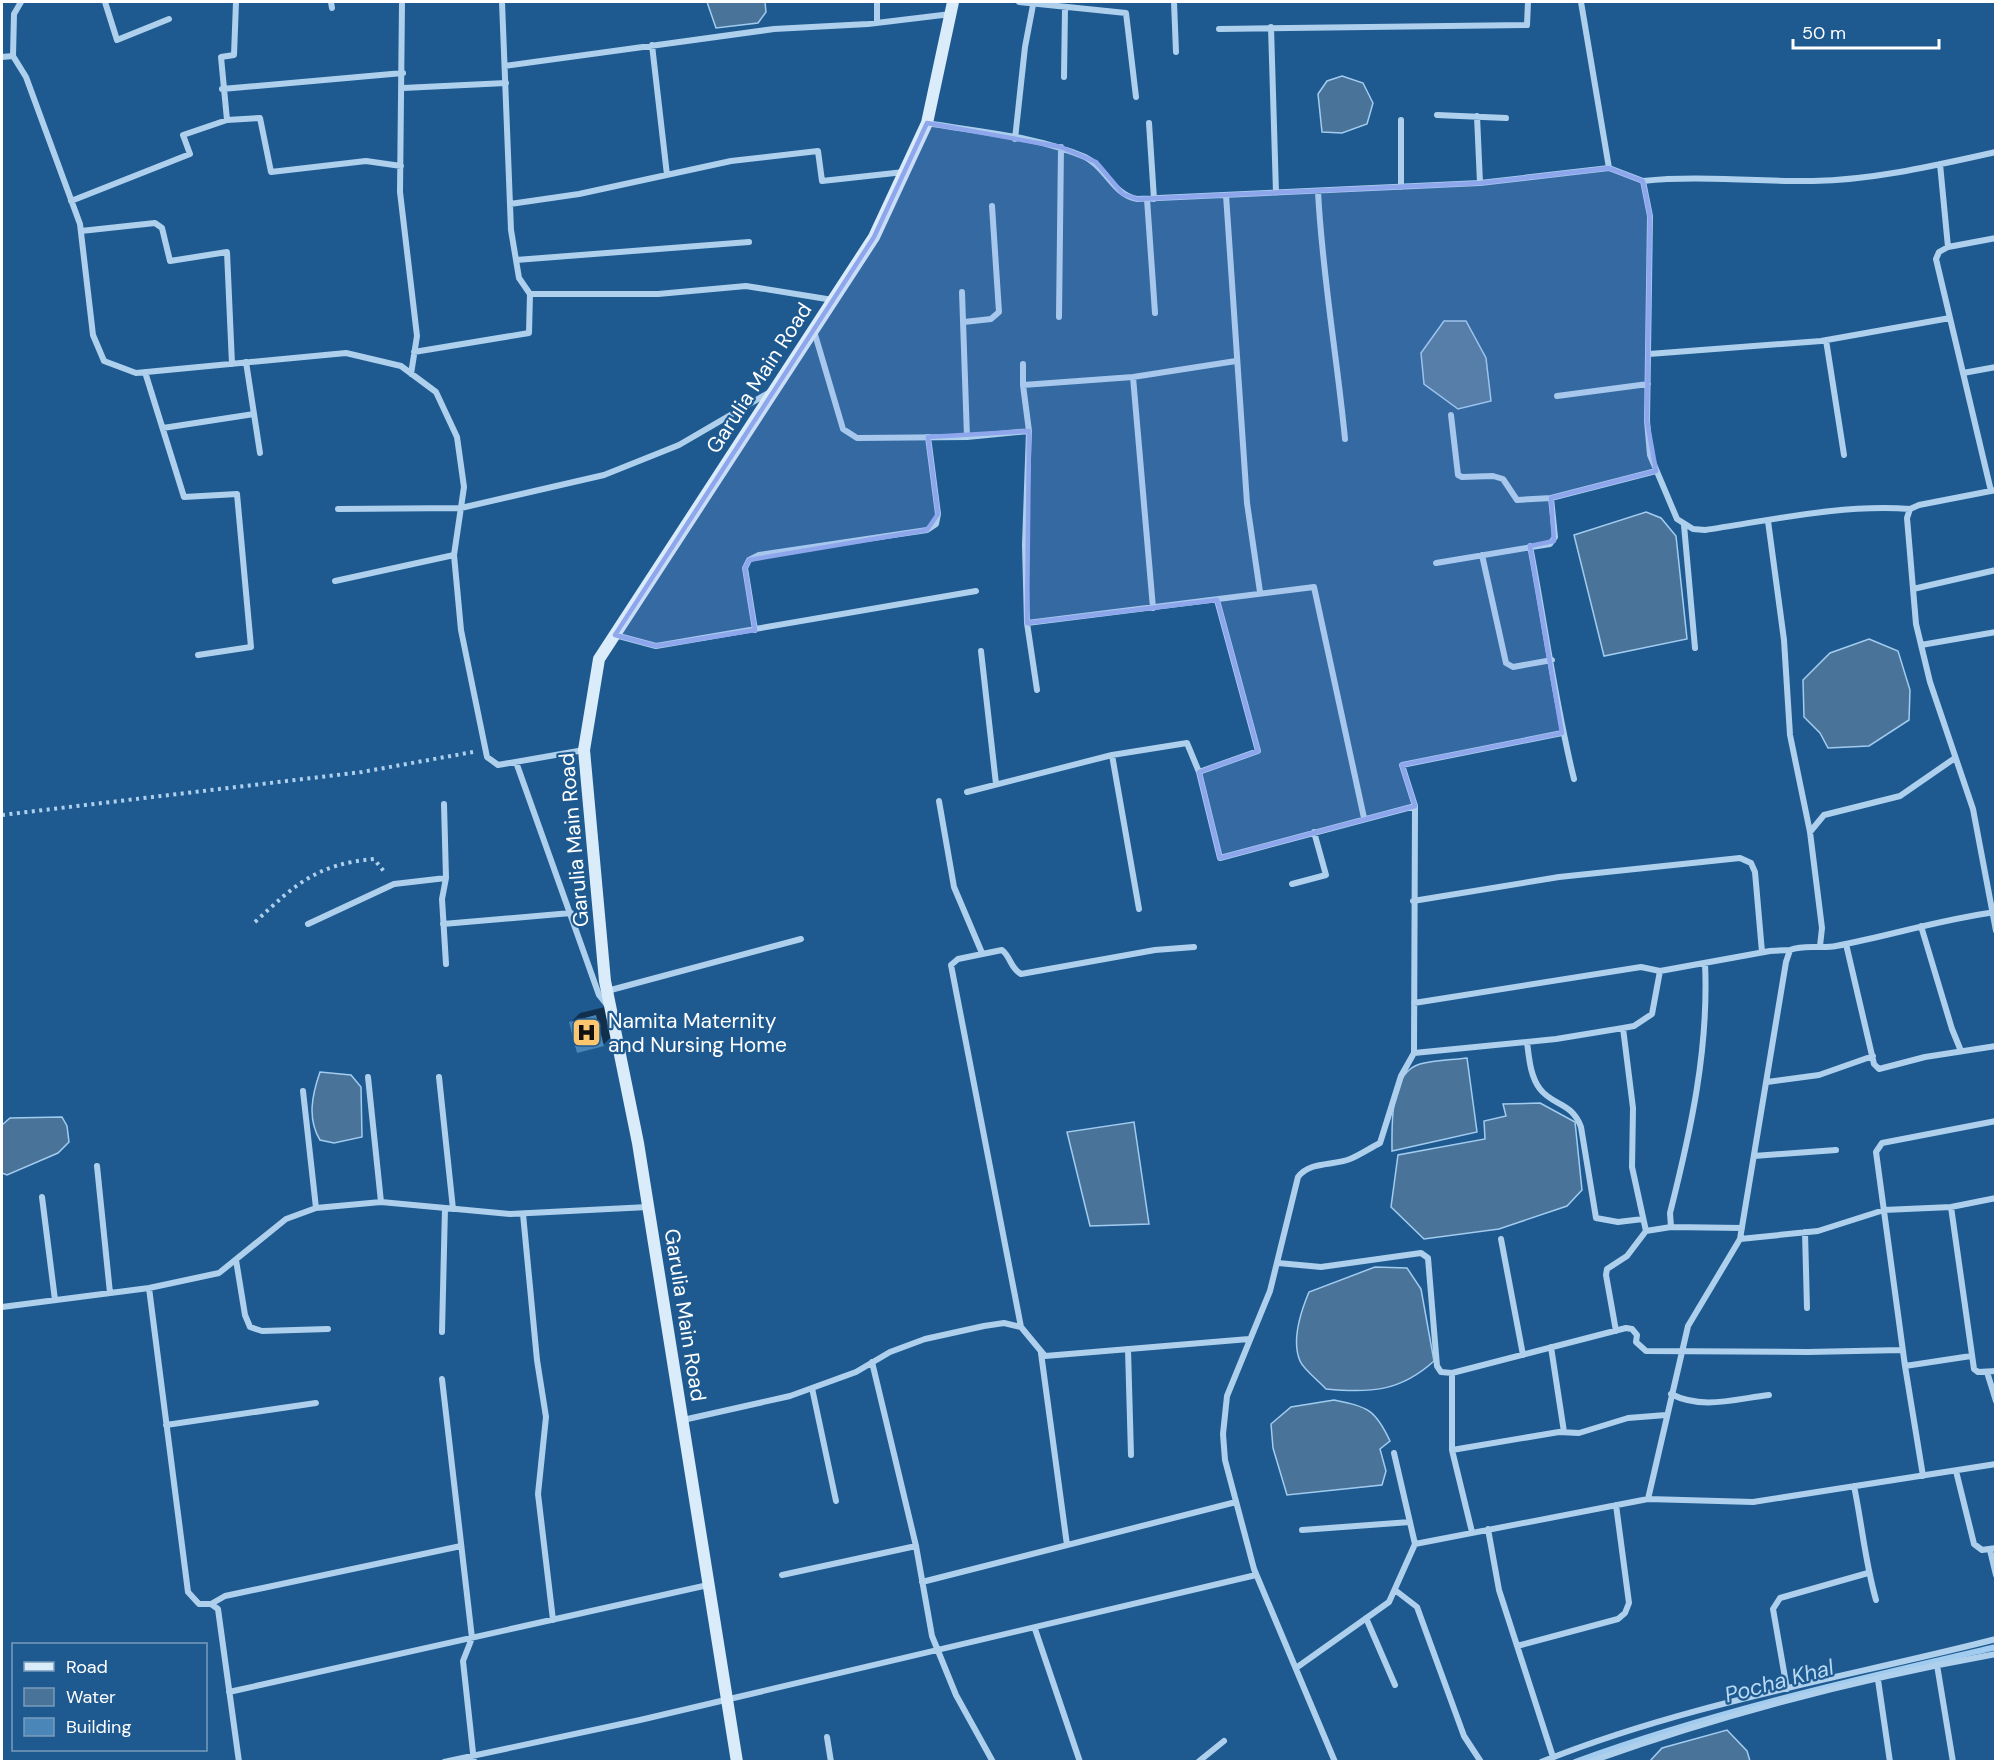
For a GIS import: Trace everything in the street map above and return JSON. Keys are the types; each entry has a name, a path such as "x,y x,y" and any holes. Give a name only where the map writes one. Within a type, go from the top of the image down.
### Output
{"street":[{"path":"20,2 14,14 13,56 26,77 81,231 93,335 104,361 136,373 346,353 401,366 436,393 457,437 464,487 454,555 461,630 485,750 493,763 516,762 584,750"},
{"path":"105,2 117,40 169,19"},
{"path":"227,120 222,89 221,57 234,55 236,2"},
{"path":"402,2 403,88 400,192 417,336 411,374"},
{"path":"414,352 529,333 530,294 519,278 510,204 502,2"},
{"path":"877,2 877,23"},
{"path":"1019,2 1126,13 1136,97"},
{"path":"1174,2 1176,52"},
{"path":"1219,29 1527,24 1528,2"},
{"path":"1581,2 1609,168"},
{"path":"1015,139 1025,47 1033,5"},
{"path":"505,66 774,29 877,23 952,8"},
{"name":"Garulia Main Road","path":"737,1761 648,1207 607,991 584,750 599,659 874,237 927,123 952,8"},
{"path":"1064,77 1065,8"},
{"path":"1271,27 1276,193"},
{"path":"652,45 667,175"},
{"path":"2,57 13,56"},
{"path":"222,89 403,73"},
{"path":"403,88 506,83"},
{"path":"1437,115 1506,118"},
{"path":"1477,116 1480,183"},
{"path":"71,201 190,154 183,135 227,120 260,118 270,172 366,161 401,166"},
{"path":"1401,120 1401,187"},
{"path":"927,123 1061,147 1096,162 1123,194 1137,199 1480,183 1609,168 1643,181 1711,177 1814,181 1940,164 1995,152"},
{"path":"1149,123 1155,313"},
{"path":"1059,317 1061,147"},
{"path":"510,204 579,194 730,161 818,151 822,181 904,172"},
{"path":"1940,164 1948,247"},
{"path":"1643,181 1650,216 1648,384 1650,455 1677,519 1684,525 1705,530 1864,509 1910,509 1993,490 1936,259 1939,252 1948,247 1995,238"},
{"path":"1318,191 1321,252 1336,349 1345,439"},
{"path":"1226,195 1247,503 1260,592"},
{"path":"964,322 991,320 999,312 992,206"},
{"path":"81,231 155,223 162,228 170,261 227,252 232,364"},
{"path":"516,260 749,242"},
{"path":"530,294 658,294 746,286 833,300"},
{"path":"962,292 967,437"},
{"path":"1649,354 1826,340 1950,318"},
{"path":"813,330 843,429 857,438 967,437 1029,431"},
{"path":"1826,340 1844,455"},
{"path":"1023,385 1132,377 1236,361"},
{"path":"246,362 260,453"},
{"path":"1023,364 1023,385 1029,431 1024,545 1027,623 1037,690"},
{"path":"1963,374 1995,367"},
{"path":"145,372 184,497 237,494 251,647 198,655"},
{"path":"1132,377 1153,608"},
{"path":"1557,396 1648,384"},
{"path":"338,508 461,508 570,484 634,464 679,445 775,388"},
{"path":"163,428 254,414"},
{"path":"1451,415 1458,475 1462,477 1493,476 1503,479 1511,495 1517,500 1551,498 1656,471"},
{"path":"755,630 745,568 749,560 759,555 927,530 936,524 938,514 928,437"},
{"path":"1436,563 1554,541 1551,498"},
{"path":"1910,509 1907,518 1913,589 1922,645 1955,758 1973,809 1995,931"},
{"path":"1768,520 1784,640 1790,735 1810,832 1822,927 1820,946"},
{"path":"1684,525 1695,648"},
{"path":"1530,546 1552,660 1562,733 1574,779"},
{"path":"335,581 454,555"},
{"path":"1482,555 1506,663 1513,667 1552,660"},
{"path":"1913,589 1995,570"},
{"path":"1027,623 1314,587 1364,818"},
{"path":"615,635 656,646 976,591"},
{"path":"1199,772 1258,751 1217,600"},
{"path":"1922,645 1995,632"},
{"path":"981,651 996,784"},
{"path":"1335,1761 1256,1575 1225,1460 1223,1415 1227,1396 1270,1291 1298,1177 1311,1166 1334,1164 1351,1159 1380,1143 1401,1076 1414,1053 1415,806 1402,765 1562,733"},
{"path":"967,792 1112,755 1187,743 1199,772 1220,858 1415,806"},
{"path":"1112,755 1139,909"},
{"path":"1810,832 1824,815 1900,796 1955,758"},
{"path":"516,762 599,995 611,1011"},
{"path":"939,801 954,887 982,953"},
{"path":"444,804 446,878 442,899 446,964"},
{"path":"1292,884 1326,875 1314,832"},
{"path":"1413,901 1559,877 1740,858 1751,863 1755,872 1762,952"},
{"path":"309,924 394,884 446,878"},
{"path":"1414,1003 1641,967 1660,971 1762,952 1846,944 1993,912"},
{"path":"443,924 571,913"},
{"path":"1921,926 1949,1021 1961,1051"},
{"path":"607,991 801,939"},
{"path":"1846,944 1872,1056 1879,1069 1925,1057 1995,1046"},
{"path":"1194,947 1090,960 1021,974 1011,966 1008,955 1002,950 958,959 951,965 951,974 971,1061 1021,1327 1041,1352 1045,1356 1249,1339"},
{"path":"1648,1499 1688,1326 1740,1239 1786,962 1790,950"},
{"path":"1671,1227 1670,1213 1692,1126 1704,1043 1707,1007 1705,963"},
{"path":"1414,1053 1527,1042 1635,1026 1652,1014 1660,971"},
{"path":"1623,1028 1633,1108 1632,1167 1646,1231"},
{"path":"1527,1042 1532,1075 1542,1091 1577,1114 1596,1218 1618,1222 1643,1219"},
{"path":"1767,1082 1819,1075 1872,1056"},
{"path":"368,1077 381,1202"},
{"path":"439,1077 453,1209"},
{"path":"303,1091 316,1208"},
{"path":"1923,1476 1902,1350 1876,1152 1882,1143 1995,1120"},
{"path":"1754,1155 1836,1150"},
{"path":"97,1166 110,1293"},
{"path":"42,1197 55,1300"},
{"path":"1740,1239 1818,1231 1884,1210 1951,1207 1995,1198"},
{"path":"2,1308 149,1288 219,1273 286,1219 316,1208 381,1202 523,1214 648,1207"},
{"path":"1951,1207 1971,1356 1976,1371 1995,1371"},
{"path":"442,1332 445,1208"},
{"path":"523,1214 537,1359 546,1418 538,1494 553,1620"},
{"path":"1616,1331 1606,1275 1607,1269 1627,1256 1646,1231 1671,1227 1742,1228"},
{"path":"1805,1232 1807,1308"},
{"path":"1501,1239 1523,1354"},
{"path":"1278,1263 1320,1267 1422,1253 1428,1258 1437,1366 1441,1372 1452,1373 1616,1331 1632,1329 1636,1335 1636,1342 1646,1351 1902,1350"},
{"path":"236,1260 245,1316 250,1327 262,1331 328,1329"},
{"path":"149,1288 188,1592 199,1604 211,1604 225,1596 461,1546"},
{"path":"682,1420 790,1396 856,1372 890,1352 925,1339 1004,1323 1021,1327"},
{"path":"1551,1347 1564,1432"},
{"path":"1128,1349 1131,1455"},
{"path":"1041,1352 1067,1545"},
{"path":"1905,1366 1971,1356"},
{"path":"872,1362 916,1546 932,1636 956,1695 993,1761"},
{"path":"1987,1372 1995,1401"},
{"path":"1452,1373 1452,1450 1472,1532"},
{"path":"442,1379 472,1638 463,1661 474,1758"},
{"path":"812,1388 836,1501"},
{"path":"1671,1394 1687,1402 1699,1404 1769,1395"},
{"path":"166,1425 316,1403"},
{"path":"1452,1450 1564,1432 1580,1433 1628,1418 1666,1415"},
{"path":"1296,1668 1389,1602 1395,1590 1415,1544 1394,1453"},
{"path":"1415,1544 1648,1499 1753,1502 1995,1464"},
{"path":"1956,1471 1974,1544 1982,1550 1993,1549 1995,1575"},
{"path":"1854,1486 1863,1529 1868,1573 1876,1600"},
{"path":"922,1582 1236,1502"},
{"path":"1516,1646 1618,1619 1626,1612 1629,1604 1616,1505"},
{"path":"1302,1530 1410,1522"},
{"path":"1488,1529 1499,1590 1552,1757"},
{"path":"782,1575 916,1546"},
{"path":"1786,1689 1773,1609 1775,1602 1780,1598 1868,1573"},
{"path":"444,1761 474,1758 1035,1629 1256,1575"},
{"path":"229,1692 709,1584"},
{"path":"1395,1590 1417,1606 1464,1736 1481,1761"},
{"path":"211,1604 218,1609 239,1761"},
{"path":"1366,1618 1395,1685"},
{"path":"1035,1629 1080,1761"},
{"path":"1541,1761 1593,1741 1689,1712 1995,1639"},
{"path":"1589,1761 1663,1736 1937,1665 1995,1654"},
{"path":"1937,1665 1953,1761"},
{"path":"1878,1680 1890,1761"},
{"path":"827,1737 831,1761"},
{"path":"1198,1761 1224,1741"}],"path":[{"path":"2,815 362,772 485,750"},
{"path":"255,922 306,877 345,862 374,859 394,884"}],"highlighted area":[{"path":"927,123 1061,147 1096,162 1123,194 1137,199 1480,183 1609,168 1643,181 1650,216 1647,421 1656,471 1551,498 1554,541 1530,546 1562,733 1402,765 1415,806 1220,858 1199,772 1258,751 1217,600 1027,623 1029,431 928,437 938,514 927,530 749,560 745,568 755,630 656,646 615,635 874,237"}],"water":[{"path":"707,2 765,2 766,12 758,23 716,28"},
{"path":"1342,76 1363,83 1373,103 1367,124 1342,133 1322,132 1318,94 1327,81"},
{"path":"1444,321 1466,321 1486,358 1491,401 1458,409 1424,384 1421,353"},
{"path":"1646,512 1661,518 1676,536 1687,639 1604,656 1574,535"},
{"path":"1869,639 1898,651 1910,690 1909,720 1869,746 1828,748 1820,733 1804,717 1803,680 1830,653"},
{"path":"1467,1058 1477,1132 1392,1151 1394,1101 1403,1078 1410,1069 1420,1064"},
{"path":"320,1072 351,1075 361,1087 362,1137 334,1143 320,1140 313,1124 312,1107"},
{"path":"1540,1103 1575,1122 1582,1190 1567,1206 1499,1229 1424,1239 1391,1207 1398,1155 1485,1139 1484,1121 1506,1116 1503,1104"},
{"path":"62,1117 67,1126 69,1142 58,1153 7,1175 2,1173 2,1125 10,1118"},
{"path":"1134,1122 1149,1224 1090,1226 1067,1132"},
{"path":"1375,1267 1407,1268 1421,1289 1434,1361 1409,1379 1396,1385 1357,1391 1326,1389 1305,1368 1297,1353 1298,1326 1309,1292"},
{"path":"1334,1400 1369,1411 1385,1430 1390,1441 1380,1449 1386,1471 1382,1485 1287,1495 1273,1448 1271,1424 1291,1407"},
{"path":"1727,1730 1747,1751 1750,1761 1650,1761 1662,1748"}],"building":[{"path":"596,1015 604,1046 577,1053 569,1022"}],"waterway":[{"name":"Pocha Khal","path":"1575,1762 1731,1712 1996,1647"}],"place":[{"name":"Namita Maternity and Nursing Home","path":"587,1033"}]}
